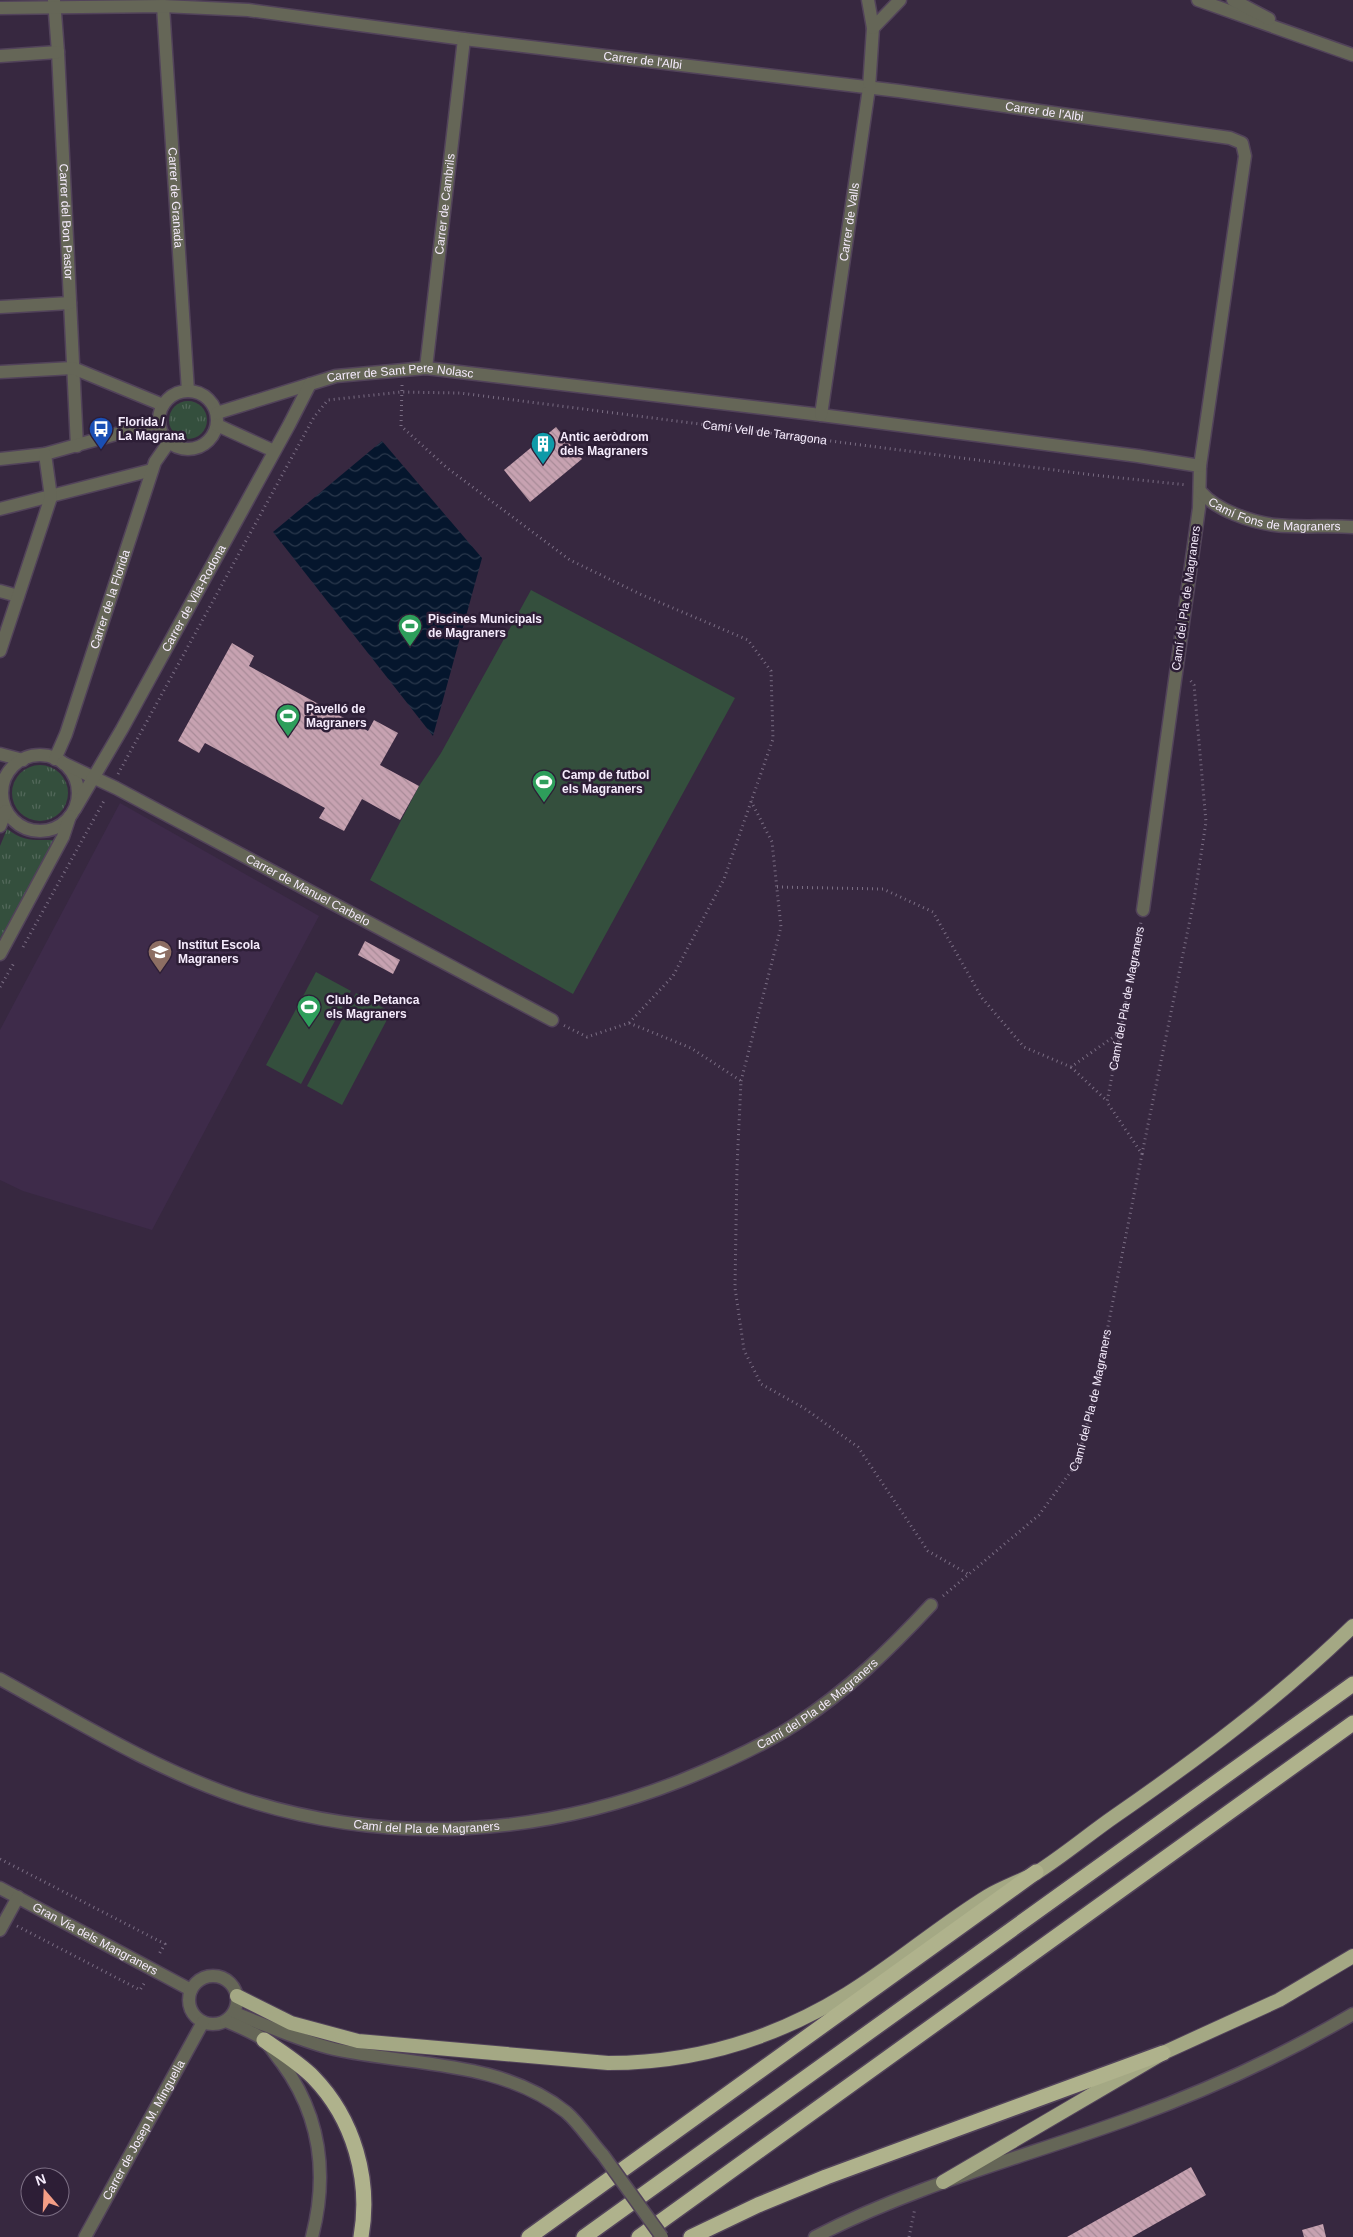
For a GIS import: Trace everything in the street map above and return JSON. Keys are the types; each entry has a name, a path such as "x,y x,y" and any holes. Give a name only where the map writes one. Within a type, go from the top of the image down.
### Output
{"highway":[{"path":"529,2237 1145,1795 1263,1707 1304,1673 1353,1626"},
{"path":"584,2237 1353,1684"},
{"path":"638,2237 1353,1723"},
{"path":"237,1996 291,2023 358,2041 581,2062 632,2063 685,2057 736,2046 809,2015 847,1994 989,1895 1036,1872"},
{"path":"691,2237 758,2205 826,2177 1163,2053 1278,2000 1353,1956"},
{"path":"264,2040 291,2058 313,2078 332,2100 347,2127 357,2156 362,2182 364,2211 361,2237"},
{"path":"943,2182 1163,2053"}],"street":[{"name":"Carrer de Valls","path":"820,415 869,88 873,28 868,0"},
{"path":"873,28 900,0"},
{"path":"1198,0 1353,55"},
{"path":"1233,0 1307,39"},
{"name":"Carrer de l'Albi","path":"0,8 54,4 248,10 464,39 869,88 1230,138"},
{"name":"Carrer del Bon Pastor","path":"54,4 58,52 77,446"},
{"name":"Carrer de Granada","path":"163,6 188,391"},
{"name":"Carrer de Cambrils","path":"426,368 464,39"},
{"path":"0,56 58,52"},
{"name":"Camí del Pla de Magraners","path":"1143,910 1200,489 1200,466 1245,156 1242,143 1230,138"},
{"path":"0,306 70,303"},
{"path":"0,372 73,368 163,405"},
{"name":"Carrer de Sant Pere Nolasc","path":"217,419 336,376 402,370 426,368 588,387"},
{"name":"Carrer de Vila-Rodona","path":"1,952 63,838 72,812 126,722 310,384"},
{"name":"Camí Vell de Tarragona","path":"588,387 1138,456 1200,466"},
{"path":"188,391 204,395 212,403 217,419 213,436 198,448 186,449 169,442 162,433 159,422 163,405 171,397 188,391"},
{"path":"217,419 274,451"},
{"path":"1,458 45,454 159,422"},
{"name":"Carrer de la Florida","path":"59,761 66,734 152,470 160,453 169,442"},
{"path":"0,651 51,497 45,454"},
{"path":"0,509 152,470"},
{"name":"Camí Fons de Magraners","path":"1200,489 1210,503 1220,508 1274,525 1353,527"},
{"path":"0,591 18,596"},
{"path":"0,754 23,760"},
{"path":"39,756 59,761 69,769 76,784 77,801 72,812 58,827 41,831 25,828 18,824 6,811 1,795 5,778 23,760 39,756"},
{"name":"Carrer de Manuel Carbelo","path":"59,761 112,786 552,1020"},
{"path":"0,826 6,811"},
{"name":"Camí del Pla de Magraners","path":"0,1679 160,1766 206,1786 279,1810 357,1825 440,1830 480,1829 519,1825 593,1810 666,1787 740,1755 795,1724 839,1692 870,1667 931,1605"},
{"name":"Gran Via dels Mangraners","path":"0,1888 190,1990"},
{"path":"3,1926 18,1897"},
{"path":"230,2017 237,1996 228,1980 212,1976 203,1978 190,1990 188,1999 190,2009 195,2017 203,2022 214,2024 230,2017 332,2048 447,2066 514,2083 533,2091 567,2114 603,2156 662,2237"},
{"path":"815,2237 869,2211 943,2182 1121,2122 1187,2097 1285,2052 1353,2014"},
{"path":"230,2017 264,2040 297,2085 317,2141 320,2158 320,2195 312,2237"},
{"name":"Carrer de Josep M. Minguella","path":"85,2237 203,2022"}],"path":[{"path":"402,370 401,426 446,467 570,560 640,594 748,640 770,671 773,739 724,879 673,976 629,1023 587,1037 552,1020"},
{"name":"Camí Vell de Tarragona","path":"112,786 314,417 328,400 402,392 460,393 1200,489"},
{"name":"Camí del Pla de Magraners","path":"931,1605 1039,1515 1077,1463 1094,1397 1194,900 1206,822 1194,685 1177,665"},
{"path":"19,953 112,786"},
{"path":"751,801 772,842 781,927 741,1081 736,1167 735,1288 744,1350 760,1384 804,1408 858,1447 928,1551 968,1574"},
{"path":"777,887 883,889 933,912 982,998 1024,1047 1071,1067 1107,1102 1142,1154"},
{"name":"Camí del Pla de Magraners","path":"1107,1102 1143,910"},
{"path":"0,987 14,962"},
{"path":"629,1023 691,1048 741,1081"},
{"path":"1071,1067 1120,1033"},
{"path":"0,1859 165,1944"},
{"path":"3,1926 140,1990"},
{"path":"909,2237 917,2192"}],"shaded area":[{"name":"Institut Escola Magraners","path":"120,803 319,916 152,1230 23,1191 0,1180 0,1030"}],"green space":[{"path":"188,401 201,407 207,420 201,433 188,439 175,433 169,420 175,407"},
{"name":"Camp de futbol els Magraners","path":"531,590 735,698 573,994 370,880 419,786 441,753"},
{"path":"35,765 45,765 60,773 66,782 68,793 66,804 60,813 45,821 35,821 24,816 17,809 12,798 12,788 17,777 24,770"},
{"path":"7,829 24,838 55,840 0,939 0,846"},
{"name":"Club de Petanca els Magraners","path":"316,972 351,991 301,1084 266,1065"},
{"name":"Club de Petanca els Magraners","path":"356,993 391,1012 342,1105 307,1086"}],"water":[{"name":"Piscines Municipals de Magraners","path":"382,441 482,558 433,736 273,532"}],"building":[{"name":"Antic aeròdrom dels Magraners","path":"556,427 582,459 530,502 504,470"},
{"name":"Pavelló de Magraners","path":"232,643 254,656 249,666 368,731 374,720 398,733 380,765 419,786 400,820 362,799 344,831 319,818 325,808 205,743 199,753 178,741"},
{"path":"365,941 400,960 393,974 358,955"},
{"path":"1191,2167 1206,2195 1132,2237 1067,2237"},
{"path":"1323,2224 1326,2237 1304,2237 1302,2230"}],"place":[{"name":"Florida / La Magrana","path":"101,450"},
{"name":"Antic aeròdrom dels Magraners","path":"543,465"},
{"name":"Piscines Municipals de Magraners","path":"410,647"},
{"name":"Pavelló de Magraners","path":"288,737"},
{"name":"Camp de futbol els Magraners","path":"544,803"},
{"name":"Institut Escola Magraners","path":"160,973"},
{"name":"Club de Petanca els Magraners","path":"309,1028"}]}
